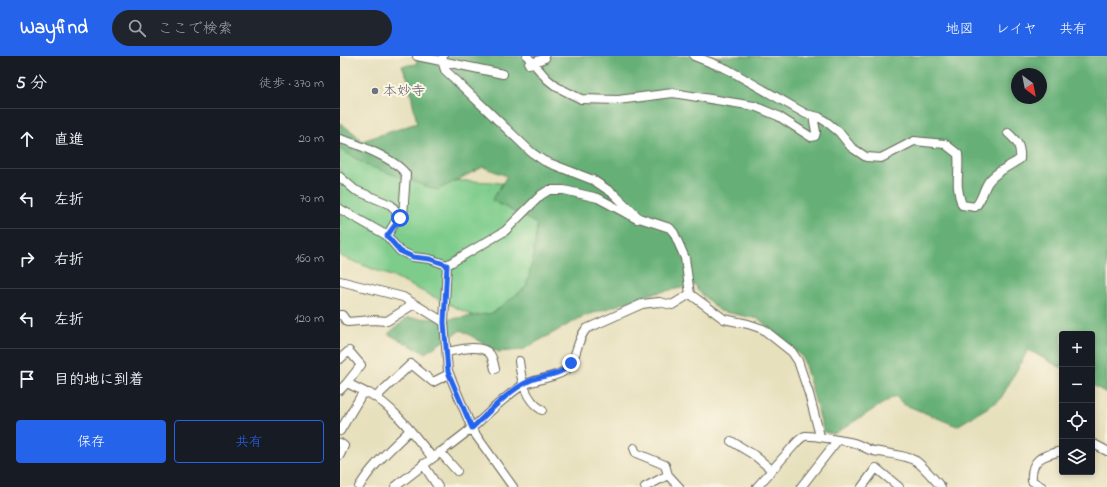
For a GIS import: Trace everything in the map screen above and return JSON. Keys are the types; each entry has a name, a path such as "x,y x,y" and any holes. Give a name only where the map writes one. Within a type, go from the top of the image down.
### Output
{"street":[{"path":"417,56 442,58 503,74"},
{"path":"694,56 727,69 806,114 819,117 839,132 851,148 866,157 881,158 914,142 945,144 958,154 960,165 956,178 958,192 962,205 969,207 975,207 981,200 987,184 992,178 1020,159 1018,143 1008,133"},
{"path":"442,58 445,70 531,152 544,161 593,180 614,194 639,218"},
{"path":"530,61 545,58"},
{"path":"530,61 557,87 581,99 618,100 673,93 754,106 778,116 811,137 815,136 816,132 813,116"},
{"path":"340,139 355,143 398,165 406,174 403,216 398,219 387,236"},
{"path":"340,177 355,190 391,205 396,211 398,219"},
{"path":"340,209 369,224 387,236 400,251 413,257 430,259 447,265 505,231 541,195 549,190 580,193 608,203 614,208 635,219 639,218 665,225 674,233 685,258 690,294 724,319 763,329 792,352 798,361 810,394 820,436"},
{"path":"447,265 444,322 449,374 472,428 513,487"},
{"path":"340,281 403,297 444,322"},
{"path":"395,487 423,464 472,428 522,385 529,381 557,374 565,370 571,363 581,335 586,329 642,304 659,302 672,305 690,294"},
{"path":"340,315 342,315 347,322 373,320 387,321 414,304"},
{"path":"447,352 471,348 483,350 490,354 495,369"},
{"path":"340,358 349,351 361,365 340,390"},
{"path":"519,361 522,385 535,406 542,410"},
{"path":"376,398 411,364 434,382 449,374"},
{"path":"347,383 376,398 397,414 432,458"},
{"path":"340,431 362,394 365,392"},
{"path":"358,487 379,460 410,430"},
{"path":"757,487 804,436 820,436 837,441 853,443 873,451 888,452 915,460 941,487"},
{"path":"731,441 754,455 772,470"},
{"path":"801,487 837,441"},
{"path":"340,443 344,446 340,455"},
{"path":"1095,445 1107,451"},
{"path":"634,448 636,453 665,465 668,475 679,487"},
{"path":"440,452 458,471"},
{"path":"1042,487 1032,481 1031,472 1035,463 1044,457 1059,452"},
{"path":"423,464 438,487"},
{"path":"862,487 876,468 891,477 899,487"},
{"path":"645,487 668,475"}],"green space":[{"path":"416,56 1107,56 1107,393 1095,387 1095,331 1059,331 1059,366 1028,350 1000,400 957,426 903,404 895,396 834,434 824,432 803,358 759,319 720,311 697,290 696,285 651,294 582,317 522,350 499,352 461,330 425,353 388,334 407,318 451,319 493,313 526,287 533,259 537,224 492,200 507,176 483,167 437,190 366,165 340,149 340,123 362,141 417,123 408,79 402,66 417,64"},
{"path":"340,141 442,180 493,182 512,185 547,217 536,286 488,323 393,277 340,256"}],"place":[{"name":"本妙寺","path":"375,91"}],"route":[{"path":"400,218 396,221 387,236 400,251 413,257 430,259 447,265 445,273 444,322 448,372 472,428 508,396 529,381 557,374 565,370 571,363"}]}
